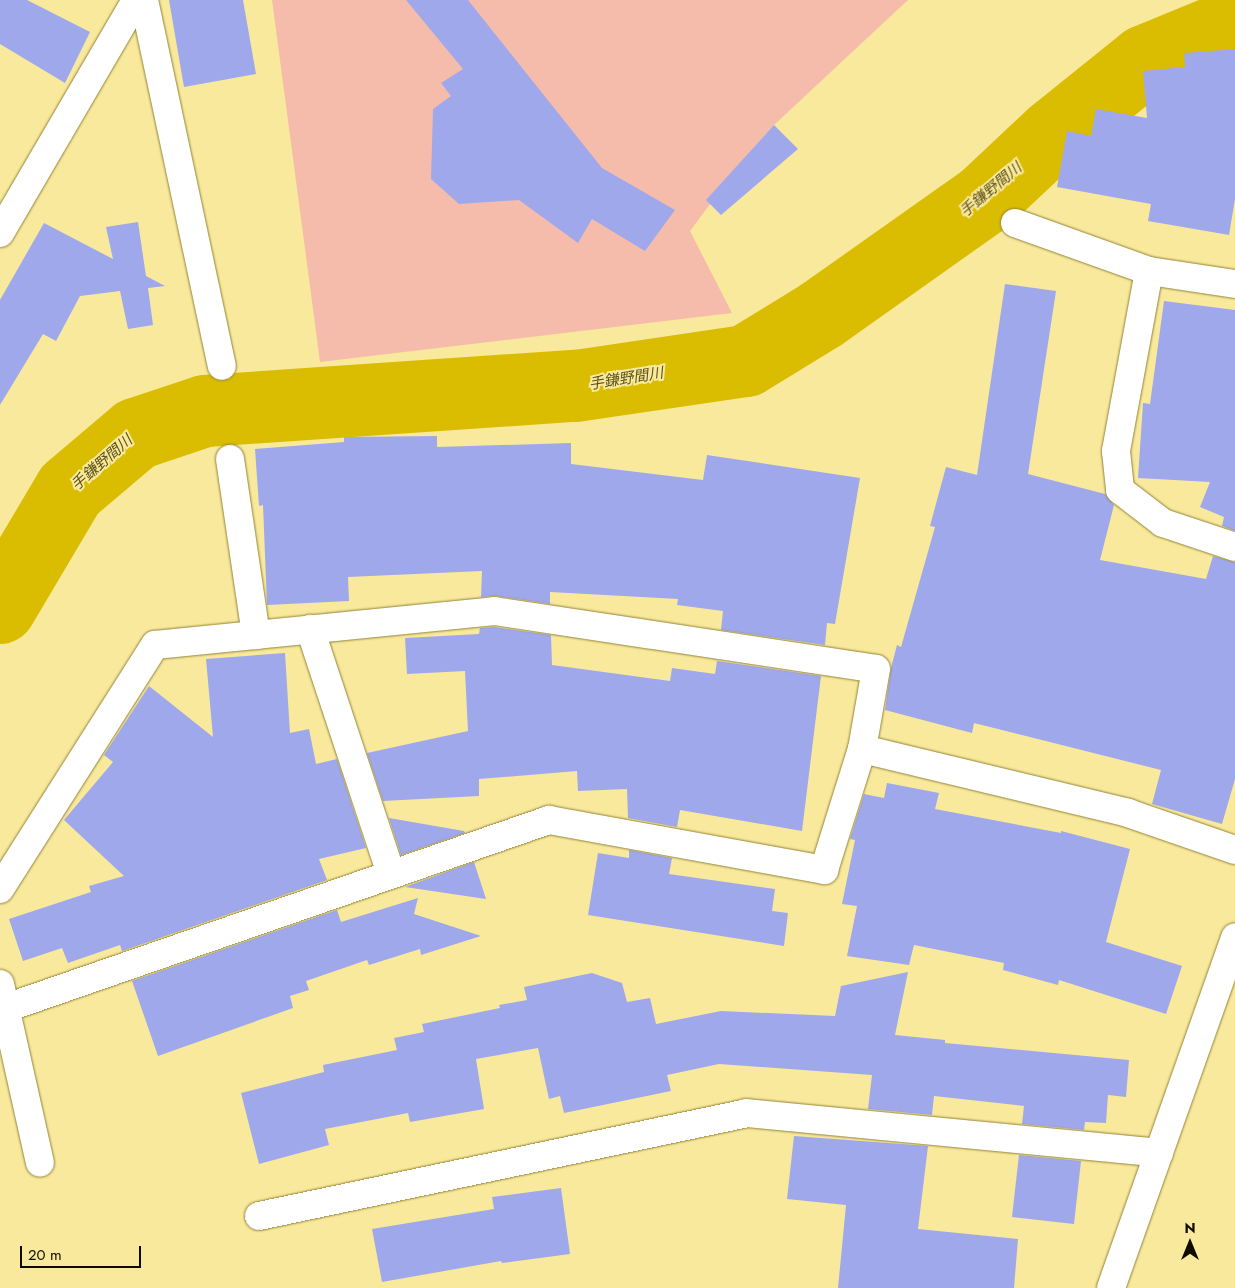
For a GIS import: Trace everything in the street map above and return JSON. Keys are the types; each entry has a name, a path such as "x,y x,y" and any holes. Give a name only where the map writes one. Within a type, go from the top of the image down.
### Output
{"street":[{"path":"0,233 136,0"},
{"path":"144,0 222,366"},
{"path":"1015,222 1149,271 1235,284"},
{"path":"1149,271 1116,451 1120,490 1163,523 1235,546"},
{"path":"230,459 256,636"},
{"path":"0,889 156,645 494,611 876,669 862,748 824,870 549,820 391,874 3,996 40,1163"},
{"path":"310,629 391,874"},
{"path":"862,748 1128,813 1235,850"},
{"path":"1111,1288 1235,937"},
{"path":"259,1216 746,1113 1159,1153"}],"shaded area":[{"path":"272,0 908,0 774,125 746,156 690,231 732,313 320,362"}],"building":[{"path":"0,0 27,0 90,32 65,83 0,44"},
{"path":"169,0 243,0 256,74 184,87"},
{"path":"406,0 468,0 602,168 675,210 645,251 592,219 578,243 519,200 459,204 431,179 433,109 451,96 441,83 463,69"},
{"path":"1235,49 1235,199 1229,235 1148,221 1151,204 1057,187 1067,131 1091,136 1096,109 1147,118 1143,71 1185,67 1184,53"},
{"path":"774,125 798,149 721,215 706,200"},
{"path":"138,222 146,276 165,286 148,288 153,325 128,329 120,291 80,296 56,341 43,334 0,405 0,300 44,223 113,259 106,227"},
{"path":"1005,284 1056,291 1028,474 1105,494 1114,505 1100,560 1206,579 1213,556 1235,562 1235,779 1222,824 1152,804 1161,770 974,723 972,733 885,710 891,668 897,645 901,647 935,527 930,526 946,467 977,475"},
{"path":"1164,301 1235,310 1235,531 1222,526 1224,517 1200,507 1210,482 1138,478 1143,403 1150,404"},
{"path":"437,436 437,447 571,443 571,464 703,480 707,455 860,478 835,624 827,623 825,645 721,630 723,611 677,605 678,599 550,592 550,604 496,596 481,597 482,571 348,577 349,601 267,605 263,505 259,506 255,449 344,442 344,437"},
{"path":"494,627 551,635 552,665 670,681 672,668 715,674 717,661 821,676 802,831 680,810 677,827 628,818 627,789 578,791 577,771 479,779 479,796 383,801 367,753 468,731 465,671 407,674 405,638 479,634 480,628"},
{"path":"285,653 290,733 309,729 316,764 337,759 366,848 319,859 327,880 122,951 120,945 68,963 62,948 23,961 9,919 91,892 89,886 124,876 64,820 113,762 104,755 149,686 213,737 206,659"},
{"path":"887,783 939,793 935,809 1061,833 1061,831 1130,849 1106,942 1182,966 1166,1014 1059,980 1058,985 1003,970 1004,963 914,945 909,965 847,956 857,906 842,904 855,840 850,839 864,794 884,798"},
{"path":"389,818 464,831 465,833 401,855"},
{"path":"629,850 672,858 669,874 775,889 772,911 788,913 784,946 588,915 598,853 629,858"},
{"path":"474,862 486,899 405,887"},
{"path":"418,898 414,914 481,936 421,955 420,949 369,965 367,960 306,981 309,990 290,996 293,1008 158,1056 132,981 337,910 341,922"},
{"path":"908,972 895,1035 945,1040 945,1043 1129,1060 1126,1097 1108,1095 1106,1123 1085,1122 1084,1130 1022,1124 1024,1106 934,1096 932,1115 868,1109 872,1075 719,1064 667,1075 671,1091 564,1113 560,1096 549,1099 538,1048 476,1059 484,1109 410,1122 408,1113 325,1129 329,1145 259,1164 241,1093 324,1072 323,1065 397,1050 394,1038 424,1032 422,1024 500,1008 499,1005 527,1000 524,987 592,973 622,983 627,1002 650,998 656,1024 721,1011 835,1016 841,986"},
{"path":"794,1136 928,1146 918,1229 1018,1239 1014,1288 838,1288 846,1205 787,1199"},
{"path":"1019,1155 1081,1161 1074,1224 1012,1217"},
{"path":"561,1188 570,1254 502,1263 501,1261 382,1282 372,1229 494,1209 492,1197"}],"waterway":[{"name":"手鎌野間川","path":"0,608 70,490 136,434 205,411 576,386 746,361 821,315 986,198 1053,135 1145,61 1235,24"}]}
